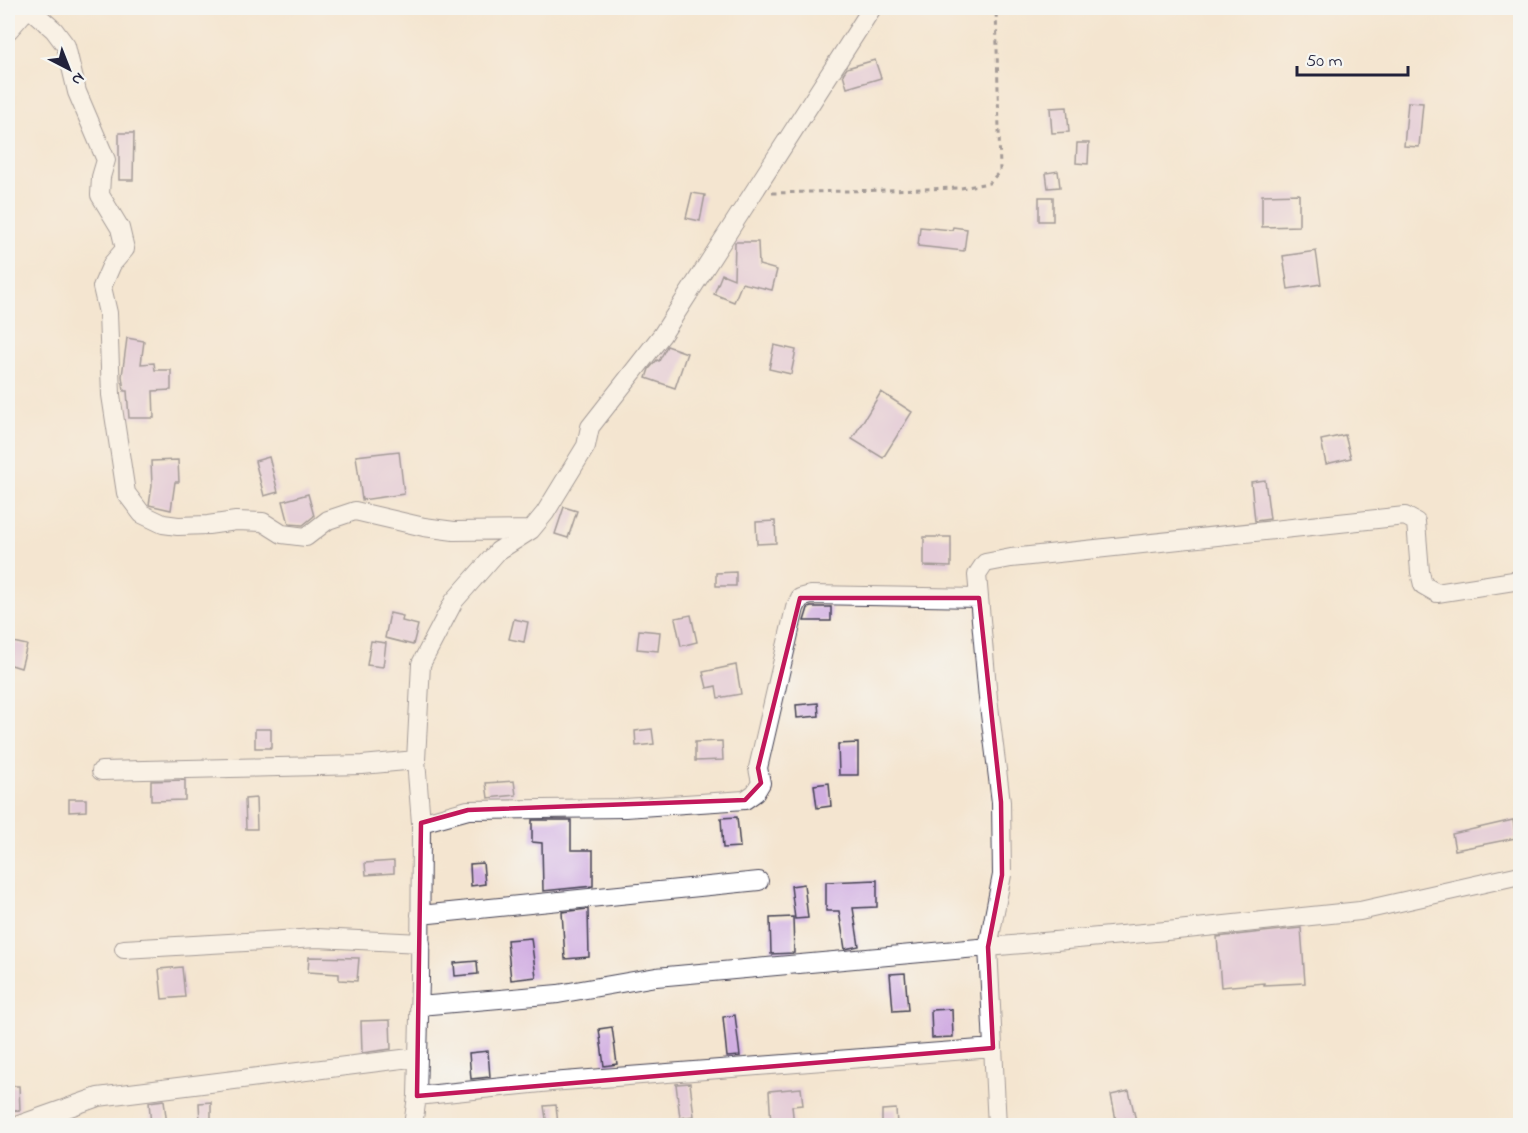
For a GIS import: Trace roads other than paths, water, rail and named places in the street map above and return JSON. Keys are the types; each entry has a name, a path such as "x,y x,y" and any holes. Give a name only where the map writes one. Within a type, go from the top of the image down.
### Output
{"street":[{"path":"8,32 29,8 54,30 66,46 77,92 106,160 101,177 100,195 120,228 125,249 112,264 102,287 108,313 111,395 126,493 142,514 163,524 178,526 236,521 263,522 282,534 306,537 328,520 355,511 424,527 454,531 531,530"},
{"path":"413,1125 417,1096 421,823 416,760 422,664 454,600 498,551 531,530 566,482 586,446 590,427 662,335 872,8"},
{"path":"997,1125 988,947 1002,875 1001,812 977,575 985,563 1011,558 1405,516 1416,522 1423,585 1437,593 1521,580"},
{"path":"421,823 468,810 625,807 745,800 755,793 761,783 758,768 795,608 801,598 812,595 979,598"},
{"path":"101,771 362,765 416,760"},
{"path":"419,1006 558,994 656,977 1177,930 1359,911 1521,875"},
{"path":"420,915 759,881"},
{"path":"124,949 317,938 420,943"},
{"path":"417,1096 563,1081 993,1048"},
{"path":"16,1125 98,1097 418,1057"}]}
